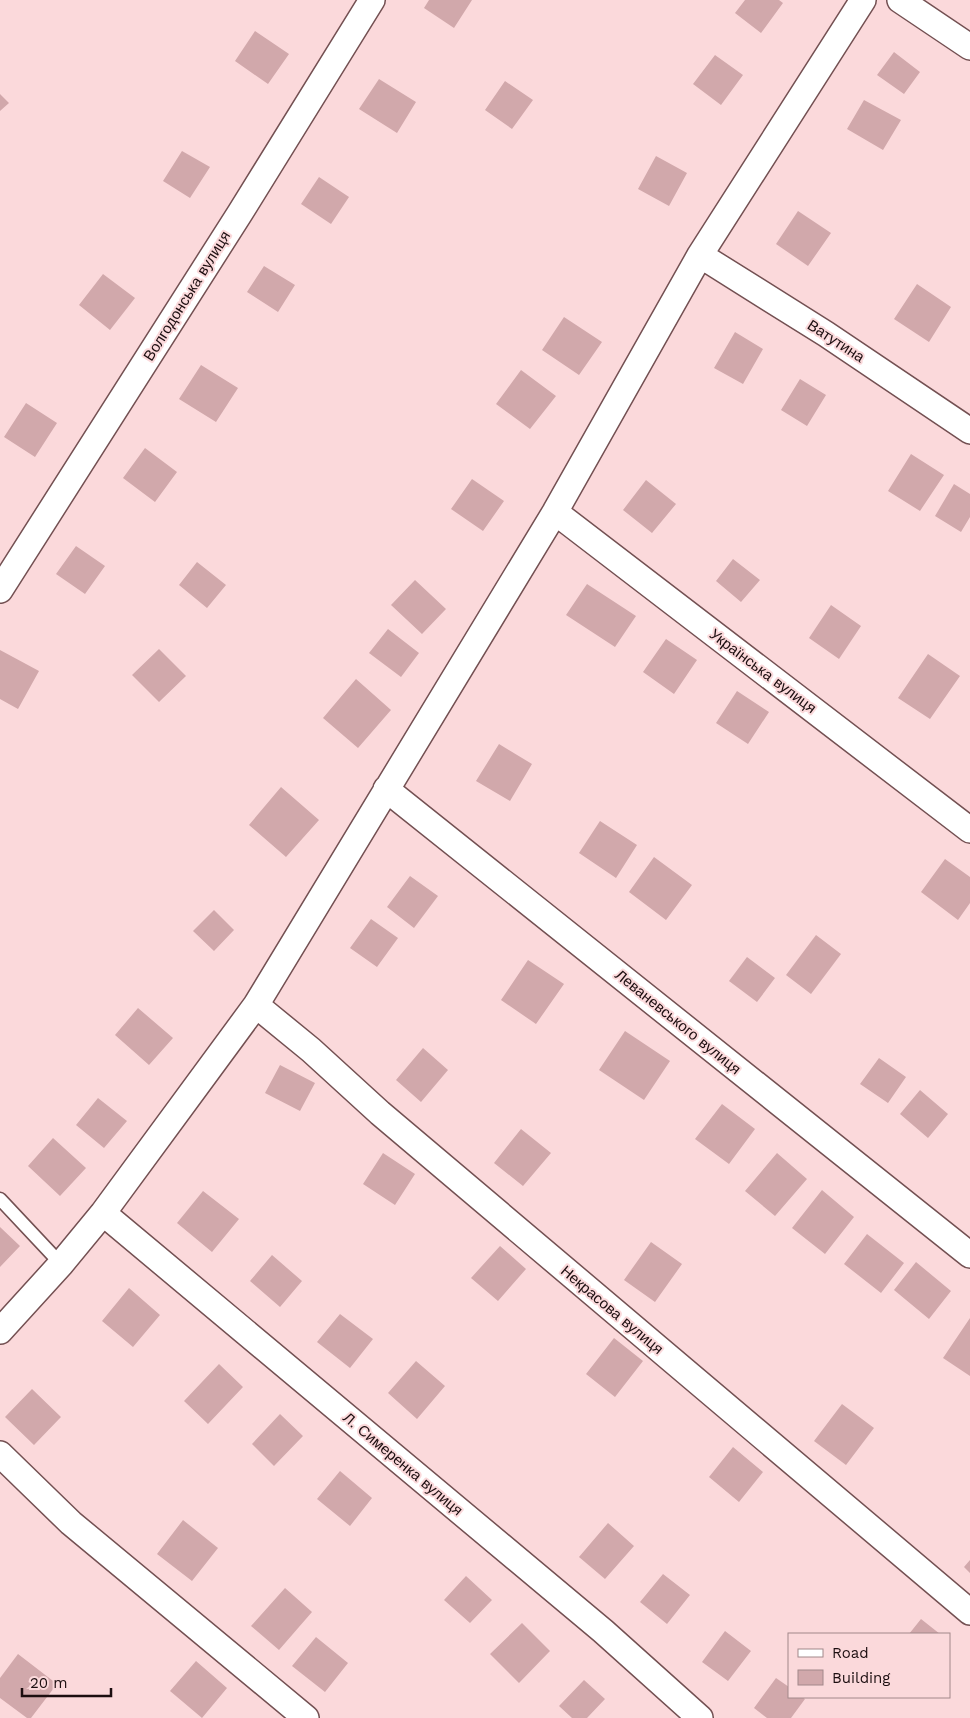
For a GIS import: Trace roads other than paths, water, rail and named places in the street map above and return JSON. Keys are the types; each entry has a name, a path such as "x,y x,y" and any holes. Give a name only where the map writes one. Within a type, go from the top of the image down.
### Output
{"street":[{"name":"Волгодонська вулиця","path":"0,590 235,221 372,0"},
{"path":"0,1331 61,1264 103,1213 256,1005 555,512 700,255 863,0"},
{"path":"900,0 970,47"},
{"name":"Ватутина","path":"700,255 826,334 970,431"},
{"name":"Українська вулиця","path":"555,512 970,830"},
{"name":"Леваневського вулиця","path":"386,789 970,1256"},
{"name":"Некрасова вулиця","path":"256,1005 970,1612"},
{"name":"Л. Симеренка вулиця","path":"103,1213 603,1631 700,1718"},
{"path":"0,1454 71,1523 306,1718"}],"lane":[{"path":"0,1199 61,1264"}]}
